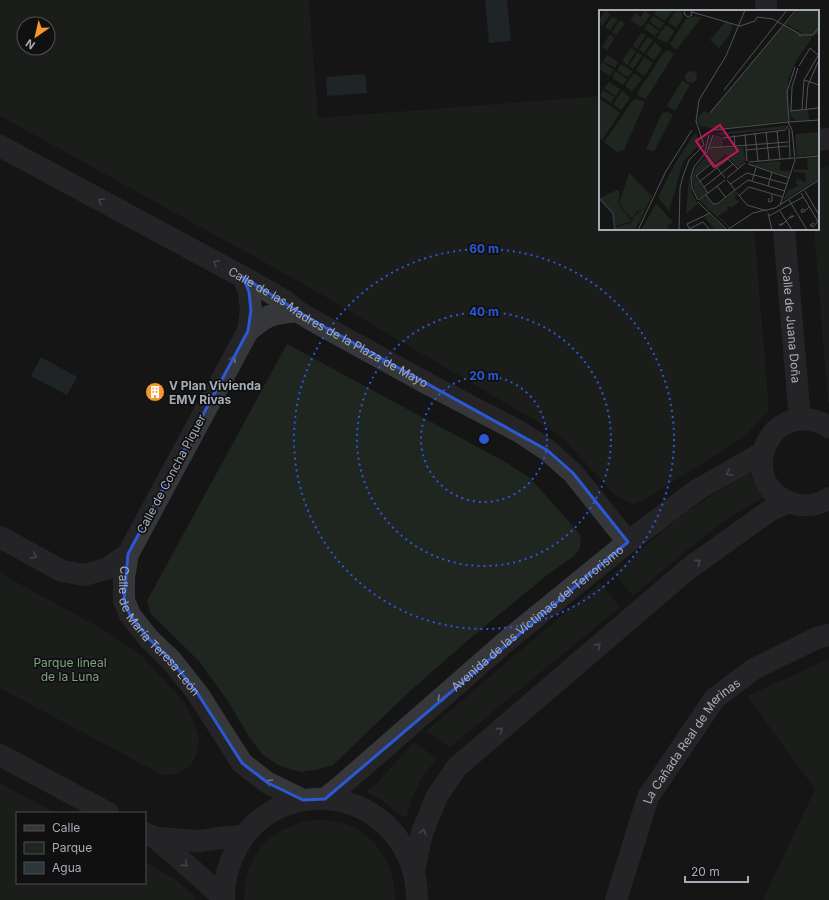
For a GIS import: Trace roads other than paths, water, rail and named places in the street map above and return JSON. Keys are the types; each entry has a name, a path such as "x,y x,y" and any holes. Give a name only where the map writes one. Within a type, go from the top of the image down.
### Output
{"street":[{"path":"819,140 829,139"},
{"name":"Calle de las Madres de la Plaza de Mayo","path":"0,146 243,277 285,301 297,311 430,385 520,432 548,450 573,473 628,542"},
{"name":"Calle de Juana Doña","path":"784,230 800,420"},
{"name":"Calle de Concha Piquer","path":"128,554 248,331 251,310 249,292 243,277"},
{"name":"Calle de Concha Piquer","path":"248,331 263,318 276,313 297,311"},
{"path":"829,427 811,420 800,420 787,423 775,430 767,441 762,453 764,476 768,486 776,494 789,502 798,505 812,505 825,501 829,498"},
{"name":"Avenida de las Víctimas del Terrorismo","path":"325,799 510,638 628,542 697,490 762,453"},
{"path":"414,870 422,833 437,796 457,767 688,569 769,510 789,502"},
{"name":"Calle de María Teresa León","path":"0,537 62,571 84,575 106,569 128,554"},
{"name":"Calle de María Teresa León","path":"128,554 124,578 124,600 130,615 149,639 172,661 198,694 242,763 268,783 303,800"},
{"name":"La Cañada Real de Merinas","path":"616,900 648,797 715,698 754,669 817,638 829,635"},
{"path":"0,755 106,812"},
{"path":"224,899 223,890 229,862 243,836 263,817 282,806 303,800 325,799 345,802 364,809 381,820 395,834 406,851 414,870 417,900"},
{"path":"151,836 200,841 243,836"},
{"path":"151,836 224,899"}],"water":[{"path":"485,0 507,0 511,41 489,43"},
{"path":"365,74 367,93 327,96 326,77"},
{"path":"41,357 77,377 67,395 31,376"}],"place":[{"name":"V Plan Vivienda EMV Rivas","path":"155,392"}],"park label":[{"name":"Parque lineal de la Luna","path":"70,669"}]}
